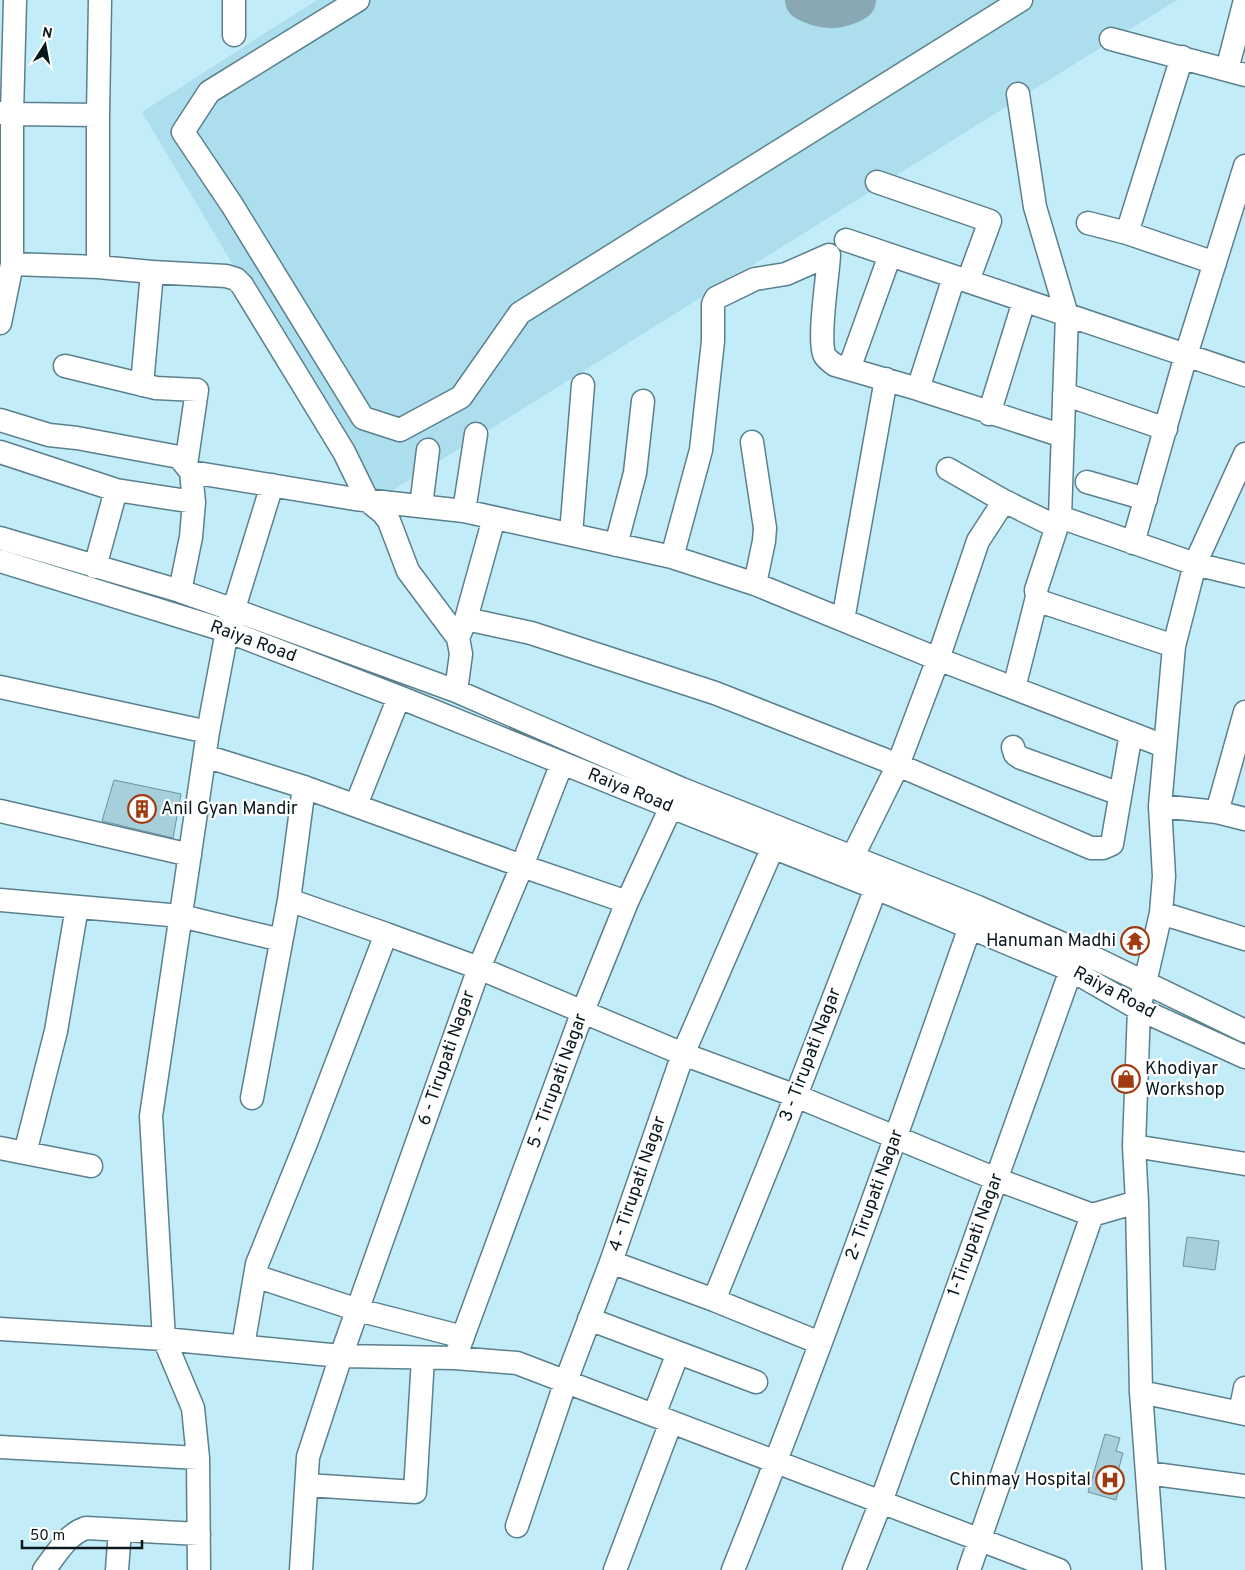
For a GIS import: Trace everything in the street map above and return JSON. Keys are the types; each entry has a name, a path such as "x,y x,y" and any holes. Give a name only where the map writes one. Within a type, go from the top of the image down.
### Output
{"street":[{"path":"0,323 12,264 6,114 15,0"},
{"path":"98,268 100,0"},
{"path":"234,0 234,35"},
{"path":"358,0 209,92 183,132 232,205 362,418 400,430 461,397 520,313 1021,0"},
{"path":"1111,39 1236,72 1245,0"},
{"path":"1127,233 1182,57"},
{"path":"1014,688 1037,597 1036,590 1059,522 1067,315 1035,206 1018,94"},
{"path":"6,114 98,115"},
{"path":"1134,543 1186,356 1245,166"},
{"path":"877,182 990,221 961,279 918,389"},
{"path":"1088,223 1127,233 1215,263"},
{"path":"846,240 1245,375"},
{"path":"672,557 701,450 713,341 712,304 716,298 755,279 786,274 829,255 823,332 824,353 828,360 835,365 918,389 989,414 1063,436"},
{"path":"849,369 890,255"},
{"path":"12,264 226,276 236,279 242,285 344,452 368,501 383,513 389,521 408,571 462,628 531,633 715,693 898,765 1091,848 1103,848 1112,844 1131,734"},
{"path":"142,385 152,272"},
{"path":"989,414 1024,301"},
{"path":"65,366 156,388 197,390 188,469 194,502 191,537 180,591"},
{"path":"843,620 886,380"},
{"path":"571,534 583,385"},
{"path":"1064,394 1166,429"},
{"path":"616,545 635,473 643,400"},
{"path":"0,420 49,435 77,438 179,457 188,469 368,501 464,511 672,557 755,584 938,659 1164,746"},
{"path":"464,511 476,434"},
{"path":"752,442 765,528 755,584"},
{"path":"421,506 428,450"},
{"path":"0,452 116,490 194,502"},
{"path":"1154,1570 1141,1392 1134,1146 1139,1009 1161,913 1164,876 1160,806 1174,646 1195,564 1245,454"},
{"path":"948,469 1004,501 1059,522 1134,543 1195,564 1245,576"},
{"path":"1087,482 1146,499"},
{"path":"199,1570 198,1458 193,1408 164,1339 151,1116 208,732 226,632 272,485"},
{"path":"95,567 116,490"},
{"path":"848,866 898,765 938,659 978,541 1004,501"},
{"path":"456,691 462,628 494,518"},
{"name":"Raiya Road","path":"0,538 180,591 456,691 682,789 848,866 876,888 1071,970 1139,1009 1245,1057"},
{"name":"Raiya Road","path":"0,561 226,632 399,697 773,847 848,866 987,911 1084,953 1245,1031"},
{"path":"1037,597 1042,602 1174,646"},
{"path":"0,687 208,732"},
{"path":"356,806 399,697"},
{"path":"1217,812 1245,712"},
{"path":"1013,748 1015,754 1021,758 1120,794"},
{"path":"205,756 304,787 627,902"},
{"name":"6 - Tirupati Nagar","path":"301,1570 308,1457 341,1356 479,968 522,866 562,763"},
{"path":"252,1098 289,900 304,787"},
{"path":"1160,806 1217,812 1245,819"},
{"name":"5 - Tirupati Nagar","path":"455,1358 584,1010 627,902 671,807"},
{"path":"0,811 190,855"},
{"name":"4 - Tirupati Nagar","path":"517,1526 566,1382 611,1262 683,1054 773,847"},
{"name":"3 - Tirupati Nagar","path":"714,1300 796,1096 876,888"},
{"path":"0,900 181,916 281,940"},
{"path":"289,900 479,968 584,1010 683,1054 796,1096 996,1179 1092,1215 1137,1202"},
{"path":"25,1153 56,1031 77,907"},
{"path":"1161,913 1245,939"},
{"name":"2- Tirupati Nagar","path":"733,1570 777,1462 896,1138 970,927"},
{"path":"242,1346 257,1264 306,1143 386,934"},
{"name":"1-Tirupati Nagar","path":"854,1570 881,1502 1071,970"},
{"path":"1134,1146 1245,1164"},
{"path":"0,1148 91,1166"},
{"path":"969,1570 1092,1215"},
{"path":"611,1262 714,1300 820,1343"},
{"path":"255,1276 358,1310 463,1337"},
{"path":"589,1319 756,1382"},
{"path":"0,1329 164,1339 341,1356 455,1358 517,1362 1059,1570"},
{"path":"615,1570 662,1418 678,1352"},
{"path":"306,1486 415,1492 423,1358"},
{"path":"1141,1392 1242,1413 1245,1388"},
{"path":"0,1447 198,1458"},
{"path":"1147,1473 1245,1486"},
{"path":"44,1570 68,1539 78,1530 86,1528 199,1534"},
{"path":"117,1570 120,1530"}],"shaded area":[{"path":"317,0 1177,0 374,502 142,112"}],"building":[{"name":"Anil Gyan Mandir","path":"114,780 181,794 173,838 102,821"},
{"path":"1187,1237 1219,1241 1215,1270 1183,1266"},
{"path":"1105,1434 1120,1438 1116,1451 1123,1453 1117,1475 1122,1476 1116,1500 1088,1492"}],"taxiway":[{"path":"806,0 824,7 837,7 855,0"}],"place":[{"name":"Anil Gyan Mandir","path":"142,809"},
{"name":"Hanuman Madhi","path":"1135,941"},
{"name":"Khodiyar Workshop","path":"1126,1079"},
{"name":"Chinmay Hospital","path":"1110,1480"}]}
